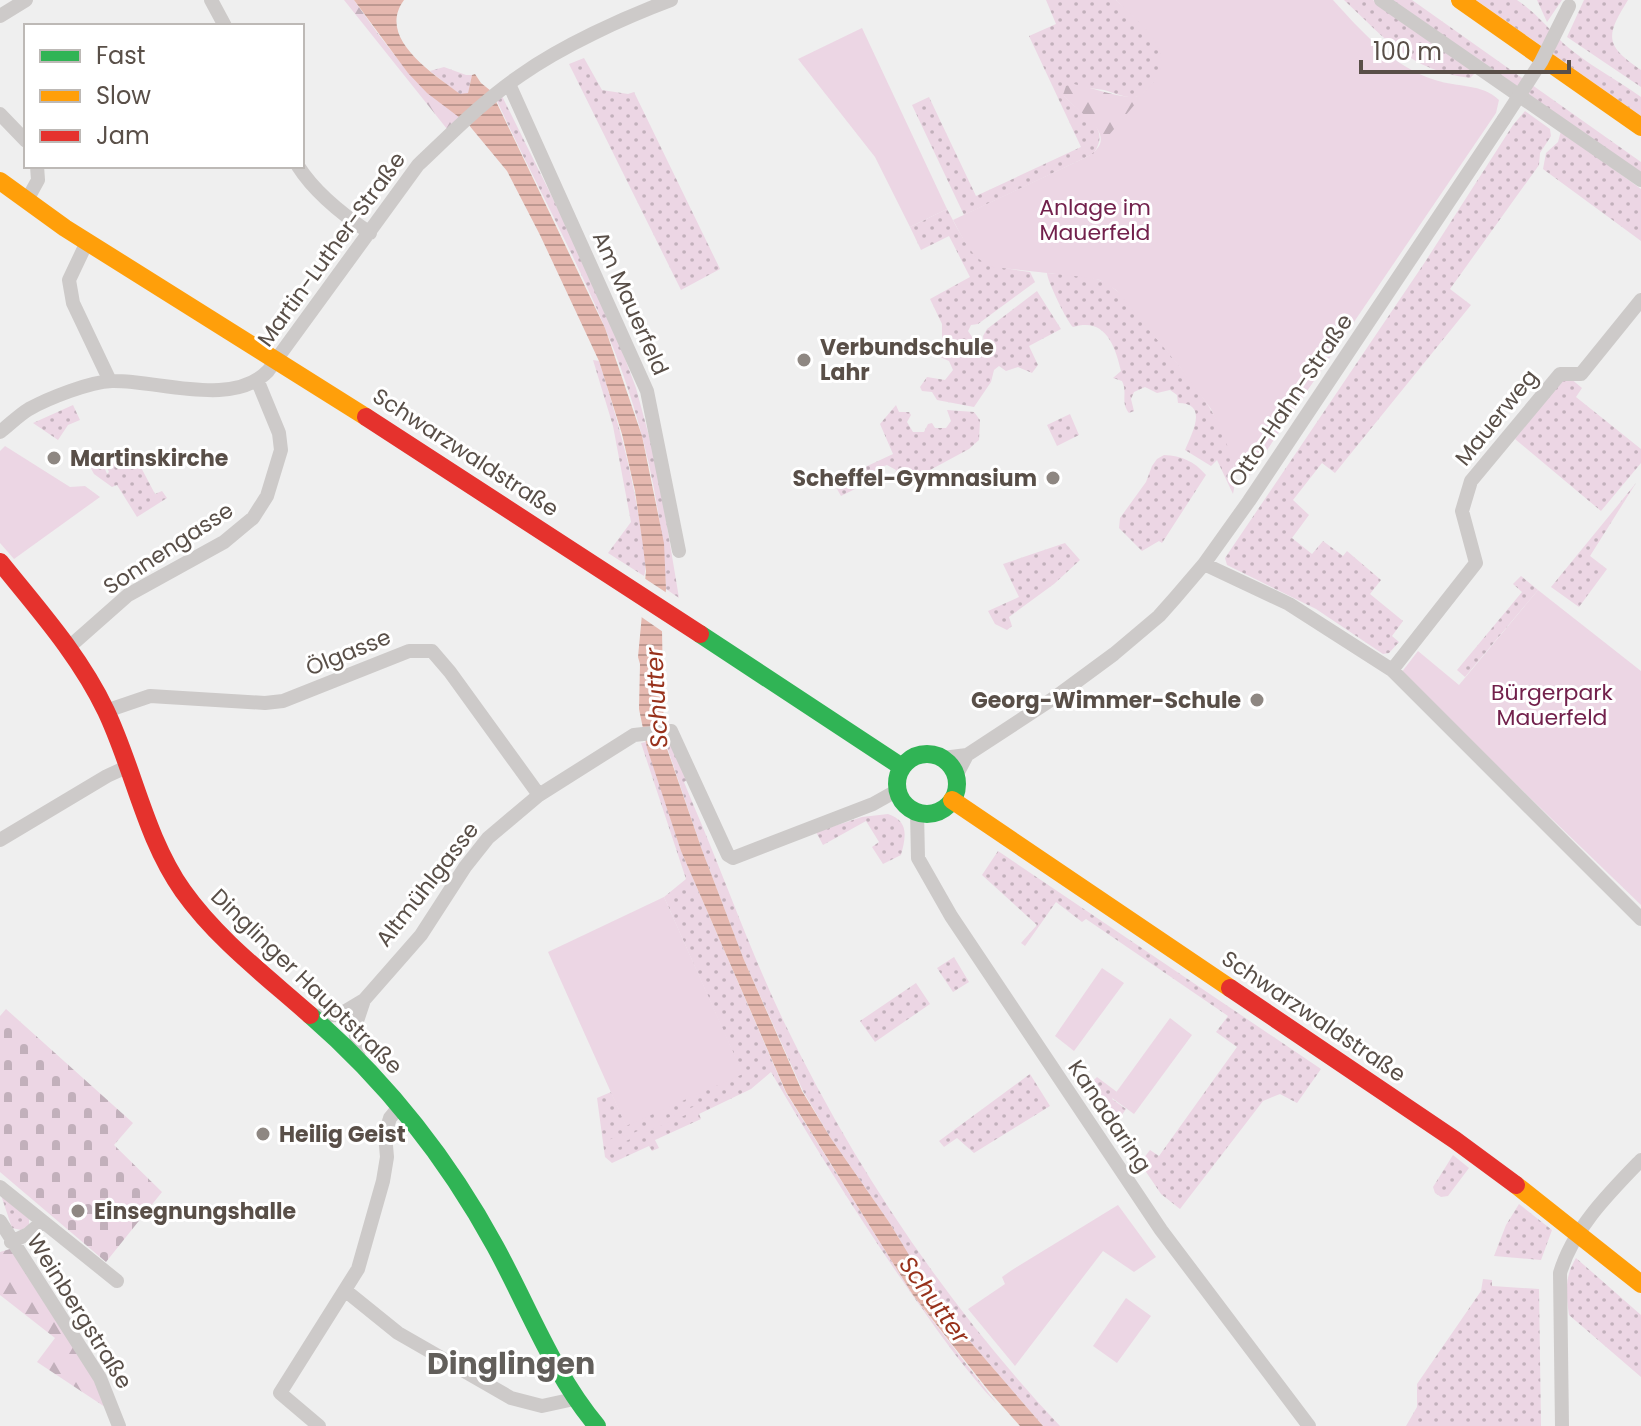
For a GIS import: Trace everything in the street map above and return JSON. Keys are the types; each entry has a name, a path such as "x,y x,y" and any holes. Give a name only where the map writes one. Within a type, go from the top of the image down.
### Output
{"street":[{"path":"0,16 26,0"},
{"path":"211,0 224,24"},
{"name":"Martin-Luther-Straße","path":"258,382 418,165 503,88 570,46 671,0"},
{"path":"1381,0 1641,180"},
{"path":"1460,0 1641,127"},
{"name":"Otto-Hahn-Straße","path":"943,758 967,755 1114,654 1159,616 1204,564 1504,119 1541,62 1570,3"},
{"name":"Am Mauerfeld","path":"503,88 647,391 679,551"},
{"path":"0,114 24,139"},
{"path":"27,200 38,180 37,168"},
{"path":"299,168 351,220 370,233"},
{"name":"Schwarzwaldstraße","path":"0,181 87,242 458,474 902,767"},
{"path":"87,242 69,280 73,303 110,381"},
{"name":"Mauerweg","path":"1392,670 1476,563 1462,511 1471,481 1560,374 1581,374 1641,300"},
{"path":"0,432 28,410 78,389 110,381 214,390 258,382"},
{"name":"Sonnengasse","path":"68,648 128,595 224,542 253,518 267,496 281,450 279,433 258,382"},
{"name":"Dinglinger Hauptstraße","path":"0,562 68,648 106,711 155,841 175,879 214,928 359,1061 438,1152 459,1184 574,1399 597,1426"},
{"path":"1204,564 1289,604 1392,670 1641,919"},
{"name":"Ölgasse","path":"106,711 150,696 265,703 283,701 409,651 432,651 539,795"},
{"name":"Altmühlgasse","path":"312,1016 339,1015 364,1000 421,935 465,867 488,838 539,795 634,735 668,731 696,780 728,855 733,858 860,809 898,790"},
{"path":"925,754 943,758 956,776 956,792 952,800 937,812 917,812 902,800 898,790 902,767 908,760 925,754"},
{"name":"Otto-Hahn-Straße","path":"956,776 967,755"},
{"path":"0,840 129,766"},
{"name":"Schwarzwaldstraße","path":"952,800 1458,1142 1578,1232 1641,1284"},
{"name":"Kanadaring","path":"917,812 918,858 951,916 1161,1230 1309,1426"},
{"name":"Altmühlgasse","path":"359,1061 355,1027 364,1000"},
{"path":"319,1426 280,1393 358,1269 387,1157 385,1134 390,1118 399,1107"},
{"path":"1562,1426 1560,1273 1565,1254 1578,1232 1641,1160"},
{"path":"0,1187 117,1281"},
{"name":"Weinbergstraße","path":"0,1221 100,1378 119,1426"},
{"path":"11,1242 28,1234 42,1222"},
{"path":"346,1291 398,1333 511,1398 542,1406 574,1399"}],"green space":[{"path":"344,0 354,0 402,63 460,117 447,129"},
{"path":"1046,0 1116,0 1153,36 1162,58 1161,69 1148,88 1135,97 1066,86 1064,96 1097,128 1098,144 1093,154 964,215 912,105 929,97 976,196 1081,147 1029,36 1056,24"},
{"path":"1116,0 1183,50 1104,156 1084,159 1096,150 1101,142 1100,134 1063,95 1066,86 1074,84 1136,97 1159,73 1162,61 1160,49 1146,28"},
{"name":"Anlage im Mauerfeld","path":"1116,0 1333,0 1367,36 1405,66 1435,80 1477,88 1499,100 1496,113 1250,475 1235,470 1211,409 1116,290 1100,280 985,264 965,242 953,220 1093,154 1157,78 1161,55 1157,45 1143,25"},
{"path":"1344,0 1373,0 1475,73 1470,78 1449,74 1415,60 1400,51"},
{"path":"1390,0 1412,0 1641,162 1641,173"},
{"path":"1476,0 1517,0 1563,43 1641,97 1641,116"},
{"path":"1537,0 1562,0 1547,22"},
{"path":"1584,0 1628,0 1615,23 1612,40 1621,54 1641,70 1641,87 1567,37"},
{"path":"862,28 947,209 910,227 875,157 798,59"},
{"path":"584,58 602,90 634,92 720,269 681,290 569,64"},
{"path":"444,67 472,75 468,93 460,95 430,71"},
{"path":"502,96 562,217 618,340 636,388 657,466 679,598 666,589 654,489 639,423 618,359 580,271 497,101"},
{"path":"1525,111 1550,129 1551,136 1540,153 1539,165 1450,289 1471,305 1335,473 1322,463 1293,500 1309,515 1292,538 1312,554 1323,541 1343,556 1347,551 1381,580 1370,594 1403,621 1392,636 1399,642 1389,653 1383,654 1316,609 1227,565 1225,558"},
{"path":"1561,131 1641,189 1641,241 1543,169 1546,153 1558,142"},
{"path":"947,209 977,256 997,266 1030,272 1035,282 978,324 971,325 968,331 979,347 984,344 983,336 987,329 1037,291 1061,329 1029,346 1038,365 1032,373 1018,367 1006,371 999,366 994,370 991,382 974,407 937,400 932,392 922,391 920,387 927,377 945,380 953,370 949,361 940,357 947,347 942,337 942,324 930,299 970,277 949,236 921,250 910,227"},
{"path":"1047,273 1102,281 1130,304 1196,387 1222,429 1235,473 1233,494 1217,460 1211,466 1185,450 1196,413 1187,404 1178,403 1177,395 1170,390 1157,393 1145,387 1134,392 1131,399 1134,411 1129,413 1122,381 1113,378 1121,371 1112,343 1093,326 1073,327"},
{"path":"593,360 599,361 629,467 645,554 644,576 608,553 631,522 613,426"},
{"path":"1570,378 1582,388 1576,397 1641,449 1641,463 1601,511 1515,439 1563,379"},
{"path":"73,405 80,420 68,425 58,440 33,423"},
{"path":"896,405 899,412 909,412 911,415 907,422 913,432 924,432 932,423 935,428 946,428 951,421 947,410 974,412 980,420 979,440 969,449 904,484 894,480 896,470 887,465 881,467 879,477 841,496 833,482 893,454 880,424"},
{"path":"1070,414 1079,435 1057,446 1047,425"},
{"path":"5,446 70,487 85,486 100,497 14,559 0,543 0,451"},
{"path":"1164,455 1187,460 1206,475 1162,543 1159,541 1142,551 1119,528 1120,518 1146,482 1152,466"},
{"path":"135,456 155,494 162,491 167,498 137,517 117,485 112,487 94,474 87,461 100,457 107,474 106,465"},
{"path":"1636,483 1590,556 1607,569 1579,607 1551,587"},
{"path":"1065,543 1080,560 1054,584 1009,617 1012,626 1007,630 995,624 988,611 1019,597 1003,564"},
{"path":"1521,576 1538,590 1465,677 1457,670 1522,592 1513,584"},
{"name":"Bürgerpark Mauerfeld","path":"1538,590 1641,671 1641,905 1401,673 1418,651 1459,685"},
{"path":"664,738 671,738 690,778 684,782 784,1022 841,1130 942,1285 1019,1381 1060,1426 1043,1426 942,1309 803,1091 744,960"},
{"path":"646,742 681,851 786,1093 913,1295 997,1404 956,1355 898,1275 771,1072 751,1089 699,1114 701,1119 655,1140 659,1148 652,1151 649,1146 612,1163 605,1157 597,1098 611,1092 626,1125 742,1073 664,897 686,879 641,743"},
{"path":"888,814 903,825 904,842 901,855 883,864 872,847 879,842 866,821 823,845 816,832 862,817"},
{"path":"998,851 1321,1069 1297,1103 1280,1094 1263,1101 1180,1209 1161,1194 1140,1163 1150,1150 1159,1156 1237,1047 1216,1032 1228,1016 1086,919 1082,922 1056,902 1025,946 1021,943 1037,925 982,875"},
{"path":"664,897 743,1074 626,1126 548,952"},
{"path":"954,957 969,982 953,992 937,968"},
{"path":"1102,968 1124,983 1074,1051 1055,1036"},
{"path":"916,983 930,1004 875,1042 860,1021"},
{"path":"6,1009 133,1123 114,1145 162,1192 106,1262 0,1172 0,1016"},
{"path":"1170,1018 1192,1035 1134,1114 1112,1098"},
{"path":"1078,1070 1093,1081 1097,1077 1117,1092 1112,1099 1126,1109 1115,1125"},
{"path":"1030,1074 1050,1106 974,1153 957,1138 944,1147 939,1141"},
{"path":"702,1103 704,1107 626,1141 626,1144 609,1152 604,1142 622,1134 624,1137"},
{"path":"1453,1155 1469,1168 1448,1196 1441,1197 1433,1187"},
{"path":"1,1195 29,1219 29,1225 21,1230 12,1228"},
{"path":"1519,1204 1552,1230 1541,1260 1494,1256 1506,1225"},
{"path":"1118,1205 1156,1257 1134,1272 1103,1251 1015,1366 968,1309 1005,1284 1002,1277 1012,1270"},
{"path":"10,1249 88,1365 108,1409 37,1362 55,1338 0,1295 0,1252"},
{"path":"1576,1258 1641,1315 1641,1377 1569,1315 1567,1286"},
{"path":"1483,1279 1492,1280 1492,1286 1539,1289 1541,1426 1406,1426 1417,1407 1417,1384 1481,1291"},
{"path":"1126,1298 1151,1316 1117,1363 1093,1346"}],"water":[{"name":"Schutter","path":"354,0 404,0 397,14 397,28 411,53 460,94 468,93 472,75 475,74 491,91 605,328 642,436 664,543 664,740 744,960 802,1091 830,1137 889,1222 942,1309 1043,1426 1020,1426 913,1295 786,1092 681,851 647,748 639,709 638,657 646,571 643,546 622,434 599,361 507,171 468,124 427,93 408,73"}],"pier":[{"path":"641,576 670,595 666,634 637,614"}],"traffic: fast":[{"path":"700,634 902,767"},
{"path":"927,754 948,763 957,784 948,805 927,814 906,805 897,784 906,763 927,754"},
{"path":"310,1015 389,1094 457,1182 495,1246 567,1384 597,1426"}],"traffic: slow":[{"path":"1460,0 1641,127"},
{"path":"0,181 65,228 366,417"},
{"path":"952,800 1230,988"},
{"path":"1516,1185 1641,1284"}],"traffic: jam":[{"path":"366,417 700,634"},
{"path":"0,562 58,634 96,691 116,733 149,826 183,891 227,941 310,1015"},
{"path":"1230,988 1455,1140 1516,1185"}],"place":[{"name":"Verbundschule Lahr","path":"804,360"},
{"name":"Martinskirche","path":"54,458"},
{"name":"Scheffel-Gymnasium","path":"1053,478"},
{"name":"Georg-Wimmer-Schule","path":"1257,700"},
{"name":"Heilig Geist","path":"263,1134"},
{"name":"Einsegnungshalle","path":"78,1211"}],"district":[{"name":"Dinglingen","path":"511,1364"}]}
